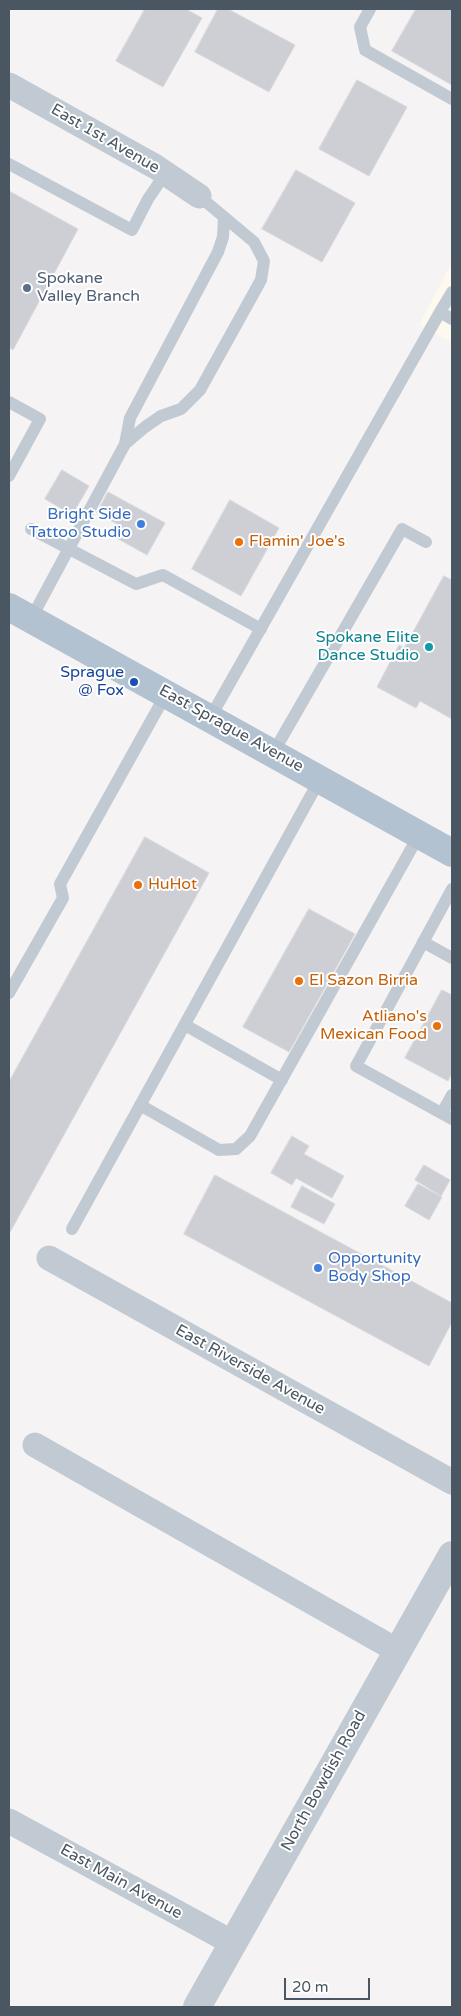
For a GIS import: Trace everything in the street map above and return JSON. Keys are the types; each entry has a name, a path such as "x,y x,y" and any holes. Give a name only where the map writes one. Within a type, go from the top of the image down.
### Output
{"main road":[{"name":"East Sprague Avenue","path":"20,613 452,853"}],"street":[{"name":"East 1st Avenue","path":"9,86 165,174 199,196"},
{"name":"East Riverside Avenue","path":"49,1258 452,1482"},
{"path":"35,1445 398,1651"},
{"name":"North Bowdish Road","path":"197,2007 452,1555"},
{"name":"East Main Avenue","path":"9,1821 233,1943"}],"lane":[{"path":"370,9 360,27 365,50 452,99"},
{"path":"9,164 132,230 165,174"},
{"path":"125,444 145,426 161,416 181,409 200,390 262,280 264,261 254,242 199,196"},
{"path":"20,613 69,548 125,444 130,418 218,252 223,237 224,217"},
{"path":"210,718 452,292"},
{"path":"440,312 452,319"},
{"path":"9,402 40,419 9,476"},
{"path":"31,529 136,584 163,575 260,629"},
{"path":"274,753 402,529 426,542"},
{"path":"9,993 63,898 60,884 166,694"},
{"path":"72,1229 320,779"},
{"path":"140,1106 219,1150 236,1149 250,1136 419,835"},
{"path":"452,889 356,1066 447,1116 452,1095"},
{"path":"423,942 452,958"},
{"path":"184,1025 282,1080"}],"shaded area":[{"path":"452,262 452,343 419,325"}],"building":[{"path":"145,9 186,9 202,18 163,87 116,61"},
{"path":"218,9 228,9 295,45 269,92 195,52"},
{"path":"416,9 452,9 452,85 392,51"},
{"path":"357,80 407,107 369,176 319,149"},
{"path":"296,170 355,203 322,262 262,229"},
{"name":"Spokane Valley Branch","path":"9,191 78,229 13,350 9,347"},
{"path":"62,470 89,486 72,515 45,499"},
{"name":"Bright Side Tattoo Studio","path":"108,492 165,523 147,555 111,535 117,524 97,513"},
{"name":"Flamin' Joe's","path":"230,500 279,528 241,596 192,569"},
{"name":"Spokane Elite Dance Studio","path":"444,576 452,580 452,719 420,701 416,708 377,687 399,645 404,648"},
{"path":"145,837 209,873 9,1234 9,1082"},
{"name":"El Sazon Birria","path":"309,909 355,934 289,1052 243,1027"},
{"name":"Atliano's Mexican Food","path":"442,990 452,995 452,1073 448,1081 405,1058"},
{"path":"292,1136 309,1146 304,1154 344,1176 332,1198 296,1178 292,1185 271,1173"},
{"path":"424,1165 450,1180 441,1196 415,1180"},
{"name":"Opportunity Body Shop","path":"215,1175 452,1303 452,1322 429,1366 184,1234"},
{"path":"418,1184 442,1197 429,1220 405,1206"},
{"path":"302,1186 335,1204 324,1224 291,1207"}],"place":[{"name":"Spokane Valley Branch","path":"27,288"},
{"name":"Bright Side Tattoo Studio","path":"141,524"},
{"name":"Flamin' Joe's","path":"239,542"},
{"name":"Spokane Elite Dance Studio","path":"429,647"},
{"name":"Sprague @ Fox","path":"134,682"},
{"name":"HuHot","path":"138,885"},
{"name":"El Sazon Birria","path":"299,981"},
{"name":"Atliano's Mexican Food","path":"437,1026"},
{"name":"Opportunity Body Shop","path":"318,1268"}]}
